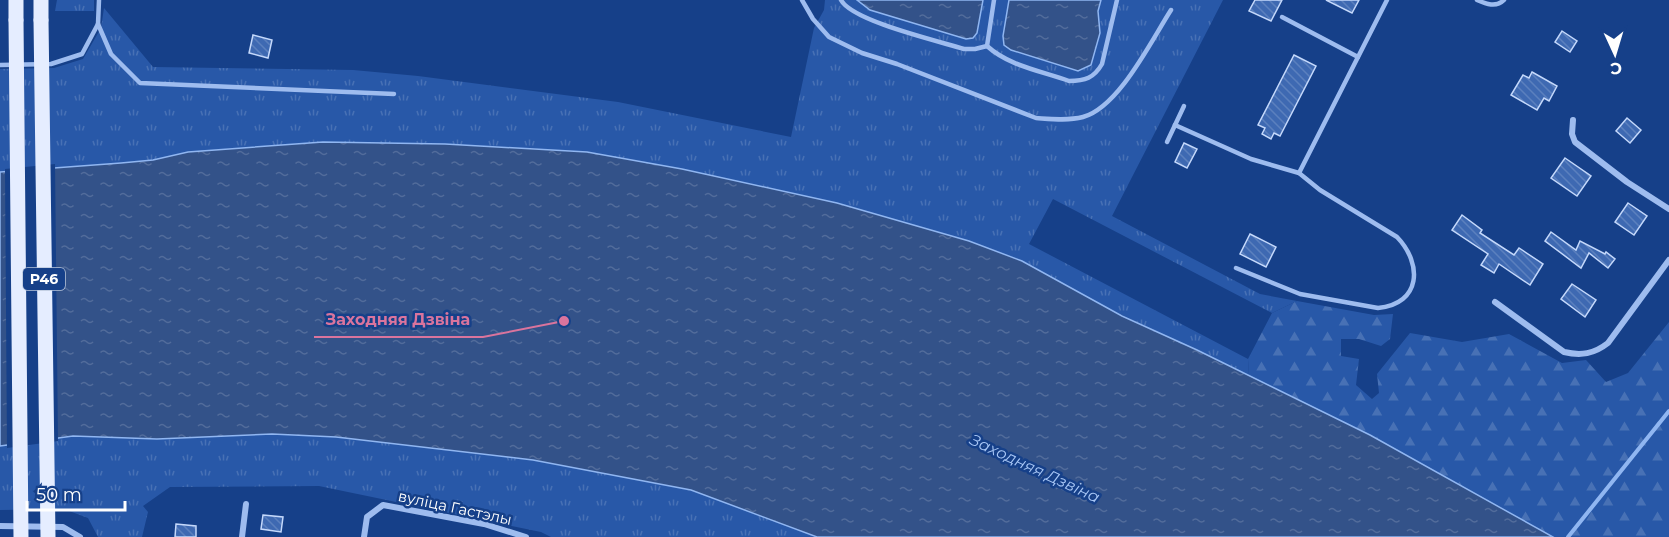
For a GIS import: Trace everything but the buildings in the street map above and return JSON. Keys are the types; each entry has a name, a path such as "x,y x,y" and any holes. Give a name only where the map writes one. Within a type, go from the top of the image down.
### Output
{"main road":[{"name":"Р46","path":"16,0 21,537"},
{"name":"Р46","path":"41,0 48,537"}],"street":[{"path":"1573,120 1572,134 1575,142 1627,182 1669,208"},
{"path":"1496,302 1564,352 1576,355 1587,354 1608,343 1669,260"},
{"path":"242,537 246,504"},
{"name":"вуліца Гастэлы","path":"364,537 367,517 382,505 484,524 526,537"},
{"path":"0,526 63,527 80,537"}],"lane":[{"path":"0,65 51,64 82,54 98,24 99,0"},
{"path":"802,0 813,19 829,37 862,53 1036,117 1058,120 1082,117 1102,109 1118,93 1171,10"},
{"path":"841,0 849,10 868,19 953,46 964,49 987,46"},
{"path":"987,46 994,0"},
{"path":"987,46 1011,62 1069,81 1089,78 1097,73 1102,64 1117,0"},
{"path":"1299,173 1387,0"},
{"path":"1477,0 1488,5 1500,4 1504,0"},
{"path":"1282,16 1358,57"},
{"path":"98,24 111,54 140,82 394,94"},
{"path":"1167,142 1184,106"},
{"path":"1175,125 1251,159 1299,173 1320,190 1397,237 1405,246 1414,266 1414,279 1410,293 1402,302 1390,307 1378,308 1300,294 1236,268"}],"green space":[{"path":"57,0 94,0 94,11 55,11"},
{"path":"825,0 1223,0 1112,216 1260,294 1297,301 1272,313 1053,199 1029,244 1248,359 1249,376 1087,298 682,169 587,152 505,147 323,142 188,152 153,160 0,172 0,69 54,68 83,59 101,28 104,8 153,67 353,70 418,76 618,102 791,137 814,28 824,10"},
{"path":"1297,301 1374,315 1393,314 1390,339 1381,346 1359,339 1341,339 1341,356 1359,359 1356,385 1372,399 1379,393 1377,374 1410,333 1462,342 1509,334 1562,363 1586,360 1606,382 1628,373 1669,322 1669,537 1553,537 1370,435 1249,376 1248,359 1272,313"},
{"path":"272,434 336,437 533,460 691,490 817,537 551,537 541,532 319,486 170,487 143,506 148,512 142,537 98,537 88,518 64,509 0,510 0,446 73,436 157,439"}],"water":[{"path":"857,0 983,0 977,33 973,38 966,39 870,10"},
{"path":"1009,0 1101,0 1098,11 1100,33 1091,65 1078,71 1011,50 1004,45 1003,36"},
{"path":"323,142 445,144 587,152 682,169 837,203 969,241 1022,261 1122,316 1370,435 1553,537 817,537 691,490 533,460 336,437 272,434 157,439 73,436 0,446 0,172 153,160 188,152"}],"pier":[{"path":"55,164 58,441 7,448 5,169"}],"waterway":[{"path":"1568,537 1669,411"}],"place":[{"name":"Заходняя Дзвіна","path":"564,321"}]}
